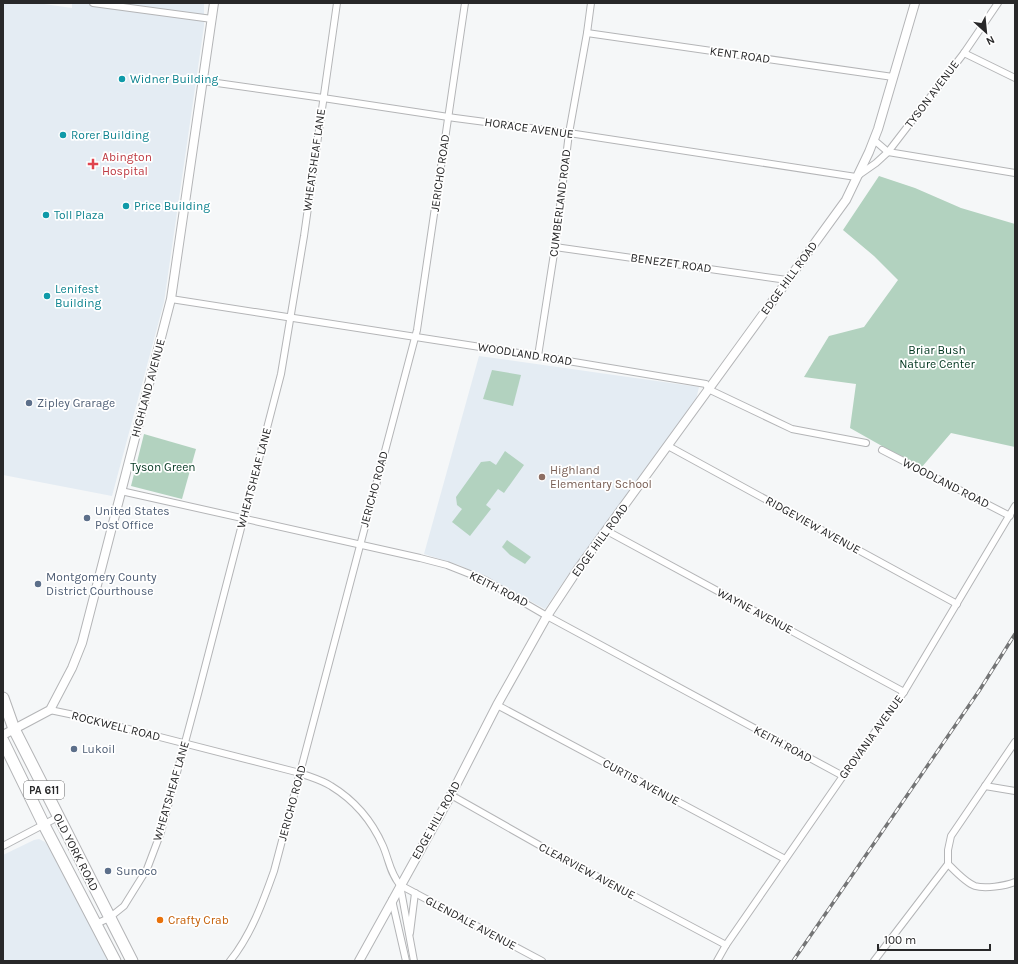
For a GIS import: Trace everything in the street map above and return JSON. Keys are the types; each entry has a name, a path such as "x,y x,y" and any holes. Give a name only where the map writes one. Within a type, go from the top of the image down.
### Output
{"highway":[{"name":"OLD YORK ROAD","path":"3,698 14,729 132,961"},
{"name":"OLD YORK ROAD","path":"3,741 44,824 116,961"}],"street":[{"path":"93,3 212,19"},
{"name":"HIGHLAND AVENUE","path":"50,710 72,668 82,643 171,299 214,3"},
{"name":"WHEATSHEAF LANE","path":"96,924 110,918 124,906 147,869 161,832 281,374 304,236 337,3"},
{"name":"JERICHO ROAD","path":"230,961 238,951 261,907 274,871 415,337 465,3"},
{"name":"CUMBERLAND ROAD","path":"538,356 555,247 569,133 591,3"},
{"name":"EDGE HILL ROAD","path":"359,961 451,795 497,705 547,616 578,569 846,200 874,140 915,3"},
{"name":"TYSON AVENUE","path":"856,177 876,163 888,152 964,53 998,3"},
{"name":"KENT ROAD","path":"587,33 893,77"},
{"path":"964,53 1015,78"},
{"name":"HORACE AVENUE","path":"203,81 569,133 856,177"},
{"path":"874,140 888,152 1015,173"},
{"name":"BENEZET ROAD","path":"555,247 787,280"},
{"name":"WOODLAND ROAD","path":"171,299 538,356 706,384 708,389 792,430 866,443"},
{"name":"RIDGEVIEW AVENUE","path":"668,446 957,604"},
{"name":"WOODLAND ROAD","path":"882,450 1010,516"},
{"name":"KEITH ROAD","path":"121,491 447,565 485,580 547,616 843,776"},
{"name":"GROVANIA AVENUE","path":"717,961 726,945 785,859 904,692 1015,506"},
{"name":"WAYNE AVENUE","path":"607,531 904,692"},
{"name":"CURTIS AVENUE","path":"497,705 785,859"},
{"path":"3,735 50,710"},
{"name":"ROCKWELL ROAD","path":"50,710 74,714 300,773 330,786 345,796 364,814 383,846 390,869 400,885 414,961"},
{"path":"874,961 948,864 948,850 951,836 1015,742"},
{"path":"985,786 1015,791"},
{"name":"CLEARVIEW AVENUE","path":"451,795 555,854 726,945"},
{"path":"3,846 58,817"},
{"path":"948,864 975,886 1002,886 1015,882"},
{"name":"GLENDALE AVENUE","path":"400,885 542,961"},
{"name":"ROCKWELL ROAD","path":"410,941 415,893"},
{"path":"392,900 406,961"}],"shaded area":[{"name":"Abington Hospital","path":"3,3 37,3 72,8 72,3 204,3 204,26 164,302 112,496 3,475"},
{"name":"Highland Elementary School","path":"479,356 699,387 696,400 568,575 545,609 486,577 459,565 424,554"},
{"path":"39,839 45,842 50,849 108,961 3,961 3,855"}],"green space":[{"name":"Briar Bush Nature Center","path":"879,176 915,188 961,208 1015,224 1015,447 951,433 921,468 850,428 856,384 804,377 829,336 864,327 898,280 874,256 843,230"},
{"path":"492,370 521,375 513,406 483,399"},
{"name":"Tyson Green","path":"144,434 196,449 182,499 131,486"},
{"path":"505,451 524,465 504,493 498,489 486,505 491,509 470,536 452,522 462,509 457,505 456,497 481,462 490,461 496,465"},
{"path":"507,540 531,557 525,564 510,555 502,547"}],"railway":[{"path":"793,961 979,691 1015,634"}],"place":[{"name":"Widner Building","path":"122,79"},
{"name":"Rorer Building","path":"63,135"},
{"name":"Abington Hospital","path":"93,164"},
{"name":"Price Building","path":"126,206"},
{"name":"Toll Plaza","path":"46,215"},
{"name":"Lenifest Building","path":"47,296"},
{"name":"Zipley Grarage","path":"29,403"},
{"name":"Highland Elementary School","path":"542,477"},
{"name":"United States Post Office","path":"87,518"},
{"name":"Montgomery County District Courthouse","path":"38,584"},
{"name":"Lukoil","path":"74,749"},
{"name":"Sunoco","path":"108,871"},
{"name":"Crafty Crab","path":"160,920"}]}
